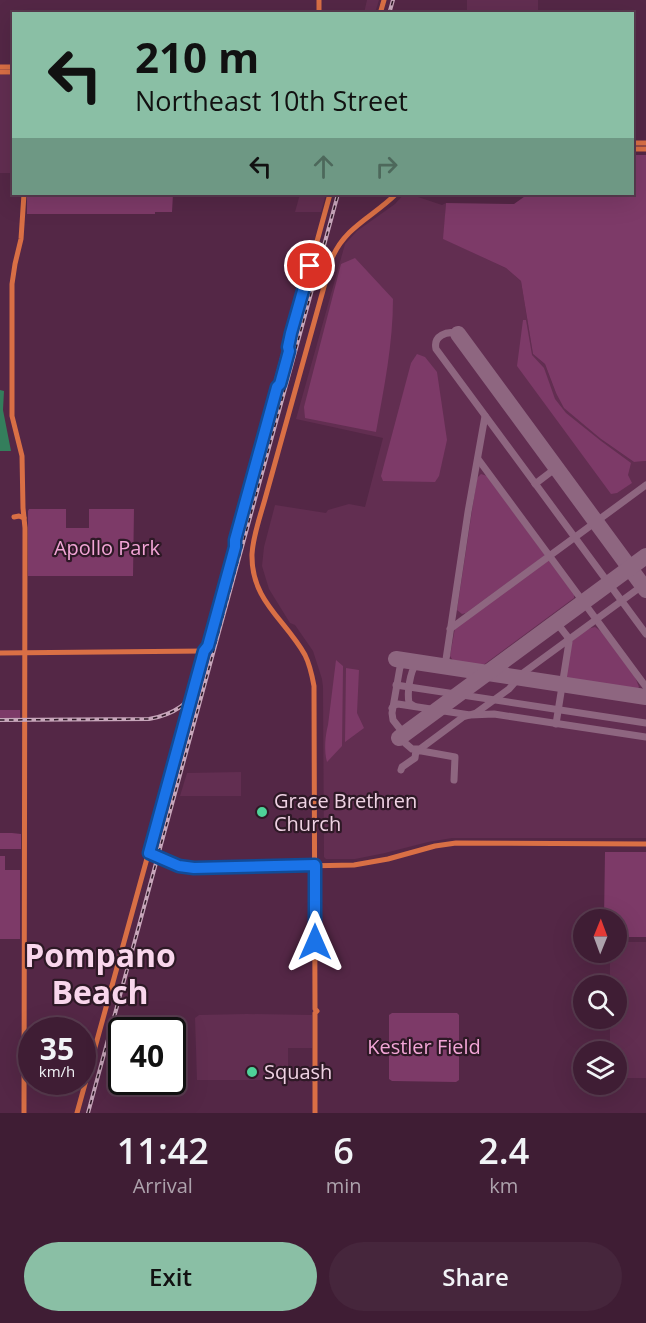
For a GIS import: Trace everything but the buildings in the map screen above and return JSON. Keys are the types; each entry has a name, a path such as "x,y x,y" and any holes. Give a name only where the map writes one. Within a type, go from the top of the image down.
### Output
{"street":[{"path":"24,195 21,239 12,284 12,416 22,456 24,518 24,1113"},
{"path":"77,1113 231,546 277,387 280,384 330,195"},
{"path":"315,1113 314,685 311,668 305,655 262,597 256,582 253,549 332,258 343,238 395,195"},
{"path":"14,517 24,518"},
{"path":"0,653 204,651"},
{"path":"149,853 179,866 194,868 371,863 435,846 456,843 646,844"}],"shaded area":[{"path":"367,0 379,0 375,12 364,12"},
{"path":"467,0 538,0 538,12 467,12"},
{"path":"0,75 12,75 12,173 0,173"},
{"path":"300,195 326,195 321,212 295,212"},
{"path":"403,195 442,205 446,203 444,239 506,268 521,281 533,354 545,364 556,393 601,439 634,462 646,461 646,838 452,838 355,859 326,859 324,857 322,679 313,651 295,625 290,623 269,589 262,566 264,547 275,505 326,513 328,510 349,504 365,507 383,438 296,419 345,244 357,231 395,204"},
{"path":"0,390 4,391 3,410 11,451 0,451"},
{"path":"241,772 241,796 180,796 187,773"},
{"path":"627,942 646,942 646,1078 627,1078 627,1041 610,1041 610,1029 627,1029 627,975 610,975 610,963 627,963"},
{"path":"199,1015 312,1015 312,1048 288,1048 288,1080 197,1080 195,1018"}],"green space":[{"path":"634,155 646,155 646,461 634,462 601,439 564,408 545,364 533,354 521,281 506,268 443,239 446,203 514,204 527,195 634,195"},
{"path":"27,195 173,195 172,212 27,214"},
{"path":"355,258 393,299 390,349 376,432 305,418 304,407 341,264"},
{"path":"523,320 526,320 532,355 544,368 555,399 566,413 631,463 628,475 632,483 617,493 611,494 517,366"},
{"path":"417,354 425,357 437,372 447,440 439,476 435,482 383,481 381,476 411,363"},
{"path":"481,474 487,476 544,556 462,614 457,610 477,478"},
{"name":"Apollo Park","path":"29,509 66,509 66,528 89,528 89,509 134,509 133,576 28,576"},
{"path":"547,561 574,594 574,598 482,666 454,662 450,656 455,628"},
{"path":"595,627 602,632 635,677 639,687 637,690 568,679 566,675 571,642 587,629"},
{"path":"336,660 343,666 342,746 327,762 326,739"},
{"path":"346,668 359,670 357,713 364,728 345,742"},
{"path":"0,710 20,710 20,719 0,719"},
{"path":"0,833 21,834 21,849 0,849"},
{"path":"605,852 646,852 646,937 627,937 627,909 604,909"},
{"path":"0,856 5,856 5,870 20,870 20,939 0,939"},
{"name":"Kestler Field","path":"392,1013 457,1013 459,1015 459,1080 456,1082 392,1081 389,1079 389,1015"}],"taxiway":[{"path":"458,334 450,333 439,337 436,349 646,634"},
{"path":"445,666 485,416"},
{"path":"478,459 646,687"},
{"path":"535,484 556,468"},
{"path":"450,629 646,485"},
{"path":"407,732 404,738 405,743 412,749 420,749 463,717 476,713 509,689 523,673 646,583"},
{"path":"556,622 569,642 556,724"},
{"path":"404,734 393,720 392,713 400,667 412,661"},
{"path":"414,706 409,703 408,693 412,672 416,664 420,663"},
{"path":"396,685 646,723"},
{"path":"392,708 398,704 470,715 494,714 646,737"},
{"path":"401,770 415,758 416,750 455,757 454,780"}],"runway":[{"path":"458,334 646,590"},
{"path":"399,738 646,556"},
{"path":"396,659 646,697"}],"railway":[{"path":"390,12 393,0"},
{"path":"88,1113 338,195"},
{"path":"0,720 149,719 180,707 187,702 202,682"}],"place":[{"name":"Grace Brethren Church","path":"262,812"},
{"name":"Squash","path":"252,1072"}],"district":[{"name":"Pompano Beach","path":"100,974"}],"route":[{"path":"310,266 291,333 289,351 280,384 277,387 234,542 235,547 224,589 208,646 204,651 149,853 179,866 194,868 315,865 315,942"}]}
